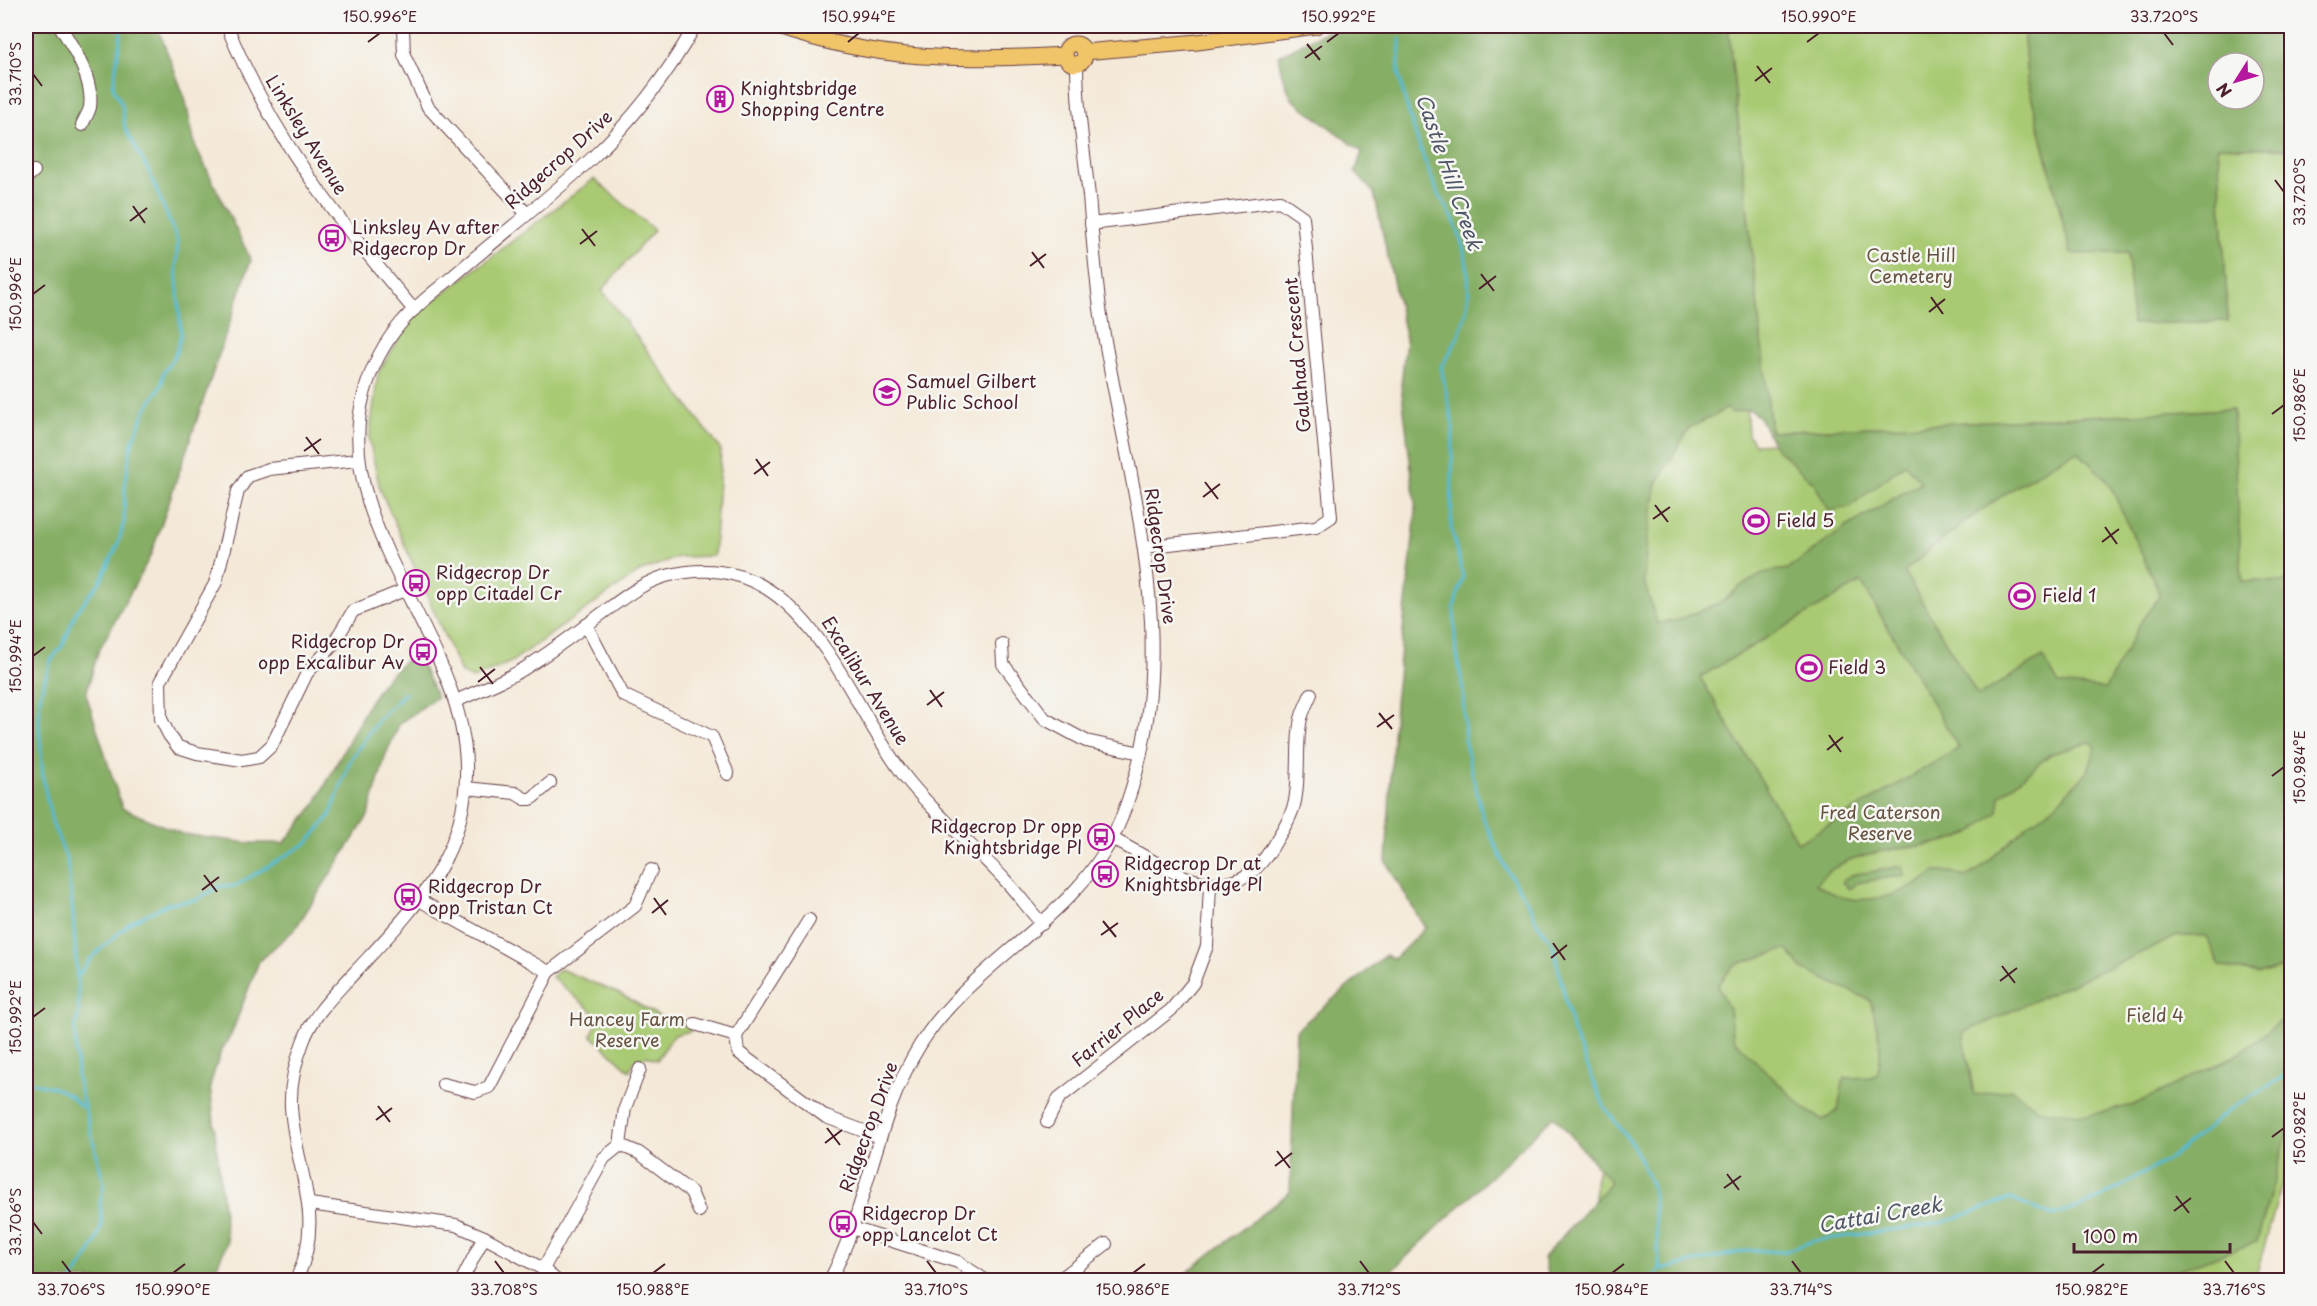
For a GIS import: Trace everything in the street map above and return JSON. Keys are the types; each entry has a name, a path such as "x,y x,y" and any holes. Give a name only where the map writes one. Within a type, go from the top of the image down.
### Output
{"main road":[{"path":"775,26 849,47 911,56 964,59 1075,57 1316,26"}],"street":[{"path":"60,26 75,52 87,82 90,106 82,125"},
{"name":"Linksley Avenue","path":"228,26 246,72 296,160 341,221 414,310"},
{"path":"403,26 404,55 428,107 527,214"},
{"name":"Ridgecrop Drive","path":"296,1281 309,1240 310,1204 291,1106 293,1076 303,1040 320,1009 421,901 446,861 458,827 466,788 466,761 456,701 367,502 358,460 358,426 364,396 373,368 399,326 414,310 592,159 648,98 695,26"},
{"name":"Ridgecrop Drive","path":"830,1281 844,1253 880,1137 902,1078 919,1046 938,1019 978,975 1042,924 1079,888 1113,839 1129,797 1141,753 1149,705 1153,645 1150,587 1102,326 1075,57"},
{"name":"Galahad Crescent","path":"1092,224 1280,201 1303,217 1330,517 1316,527 1144,547"},
{"path":"358,460 269,469 248,476 238,491 216,582 160,682 161,719 169,735 178,747 197,753 242,760 259,757 272,745 307,673 332,646 353,611 406,589"},
{"name":"Excalibur Avenue","path":"456,701 522,670 641,585 666,576 695,572 722,573 750,581 778,594 806,621 902,772 935,813 1003,878 1042,924"},
{"path":"586,625 623,695 712,737 728,774"},
{"path":"1002,644 1003,664 1045,719 1086,741 1141,753"},
{"path":"1113,839 1193,880 1210,886 1236,881 1253,873 1268,854 1292,813 1298,782 1300,722 1311,694"},
{"path":"466,788 515,794 531,799 550,783"},
{"path":"443,1084 474,1092 489,1087 549,972 635,906 651,870"},
{"name":"Farrier Place","path":"1047,1122 1059,1098 1171,1010 1193,983 1207,946 1210,886"},
{"path":"421,901 549,972"},
{"path":"809,920 736,1036 735,1045 738,1052 826,1117 880,1137"},
{"path":"695,1023 736,1036"},
{"path":"620,1145 620,1129 625,1108 640,1069"},
{"path":"620,1145 639,1153 691,1192 699,1211"},
{"path":"543,1269 604,1158 620,1145"},
{"path":"310,1204 456,1225 484,1237 543,1269 556,1281"},
{"path":"852,1228 958,1262 985,1281"},
{"path":"462,1281 484,1237"},
{"path":"1059,1281 1106,1244"}],"green space":[{"path":"26,26 157,26 185,98 195,145 251,260 151,555 98,652 86,694 122,808 182,834 248,843 284,843 314,806 370,701 383,682 415,651 437,697 400,723 386,754 368,816 295,929 259,961 231,1035 221,1051 210,1085 227,1243 211,1280 26,1280 26,284 36,224 26,198"},
{"name":"Fred Caterson Reserve","path":"1412,26 1728,26 1771,432 2233,409 2242,581 2291,582 2291,965 2258,974 2220,966 2206,936 2178,936 1963,1033 1974,1095 2011,1089 2040,1110 2089,1115 2133,1105 2237,1055 2291,1013 2291,1120 2257,1242 2156,1278 1549,1280 1543,1258 1611,1182 1554,1116 1396,1267 1377,1280 1177,1280 1290,1192 1296,1030 1386,955 1394,959 1425,928 1386,862 1395,703 1416,511 1401,385 1406,340 1374,193 1355,172 1362,152 1292,99 1282,75 1278,56 1325,32","holes":["1728,408 1732,413 1749,409 1759,417 1776,448 1814,483 1829,511 1849,507 1905,464 1921,482 1845,528 1788,569 1767,572 1740,586 1724,601 1675,621 1657,623 1644,581 1647,539 1657,483 1689,428","2077,451 2109,483 2158,590 2159,597 2142,620 2105,689 2059,684 2043,657 1978,696 1904,572 1944,538 2031,477","1861,582 1959,748 1798,843 1700,677","2091,742 2096,747 2088,771 2053,807 2028,825 1977,871 1965,877 1951,872 1934,872 1905,890 1869,899 1842,897 1816,884 1831,870 1867,854 1929,844 1968,834 1998,812 2000,796 2051,754","1787,949 1802,969 1870,1000 1880,1047 1877,1074 1871,1077 1844,1078 1838,1110 1823,1120 1806,1110 1733,1039 1729,1010 1718,985 1734,965"]},
{"name":"Fred Caterson Reserve","path":"1727,26 1748,435 1755,444 2192,420 2203,619 2291,615 2291,1151 2255,1280 2128,1280 2122,1266 1595,1221 1595,1182 1610,1111 1486,39"},
{"name":"Castle Hill Cemetery","path":"1728,26 2023,26 2027,79 2071,253 2128,253 2133,324 2228,321 2218,146 2291,149 2291,582 2242,581 2232,409 1771,432"},
{"path":"2023,26 2291,26 2291,149 2218,146 2228,321 2132,324 2128,253 2071,254 2027,79"},
{"path":"594,179 654,230 602,290 721,450 714,556 678,557 639,572 511,662 473,679 461,673 380,489 369,439 378,373 411,318"},
{"path":"1903,866 1905,875 1857,883 1849,889 1842,882 1851,875"},
{"name":"Hancey Farm Reserve","path":"560,969 620,994 666,1020 688,1021 691,1031 674,1035 657,1060 647,1056 634,1061 630,1071 591,1035 600,1018 552,977"}],"waterway":[{"path":"73,1280 95,1244 102,1224 100,1202 104,1184 77,1078 75,1030 79,1011 73,914 67,860 52,822 43,780 39,725 40,695 51,660 63,645 76,612 100,582 118,544 124,522 125,485 131,446 145,411 162,384 163,374 176,353 181,334 176,267 178,242 149,172 125,128 122,105 113,87 122,26"},
{"name":"Castle Hill Creek","path":"1400,39 1399,72 1409,114 1430,175 1455,223 1462,243 1468,279 1468,297 1460,331 1441,367 1453,425 1451,527 1463,577 1454,607 1455,642 1463,690 1465,743 1483,818 1507,870 1532,909 1536,921 1553,945 1573,1032 1605,1108 1633,1145 1652,1186 1660,1270"},
{"path":"77,977 92,957 131,922 170,903 196,900 220,886 235,886 307,843 330,816 350,761 378,720 405,693"},
{"name":"Cattai Creek","path":"1650,1280 1660,1270 1749,1250 1783,1252 1813,1241 1941,1223 2010,1199 2053,1216 2093,1202 2169,1159 2232,1108 2292,1072"},
{"path":"26,1081 63,1092 81,1107"}],"place":[{"name":"Knightsbridge Shopping Centre","path":"720,99"},
{"name":"Linksley Av after Ridgecrop Dr","path":"332,238"},
{"name":"Samuel Gilbert Public School","path":"887,392"},
{"name":"Field 5","path":"1756,521"},
{"name":"Ridgecrop Dr opp Citadel Cr","path":"416,583"},
{"name":"Field 1","path":"2022,596"},
{"name":"Ridgecrop Dr opp Excalibur Av","path":"423,652"},
{"name":"Field 3","path":"1809,668"},
{"name":"Ridgecrop Dr opp Knightsbridge Pl","path":"1101,837"},
{"name":"Ridgecrop Dr at Knightsbridge Pl","path":"1105,874"},
{"name":"Ridgecrop Dr opp Tristan Ct","path":"408,897"},
{"name":"Ridgecrop Dr opp Lancelot Ct","path":"843,1224"}],"park label":[{"name":"Field 4","path":"2155,1016"}]}
